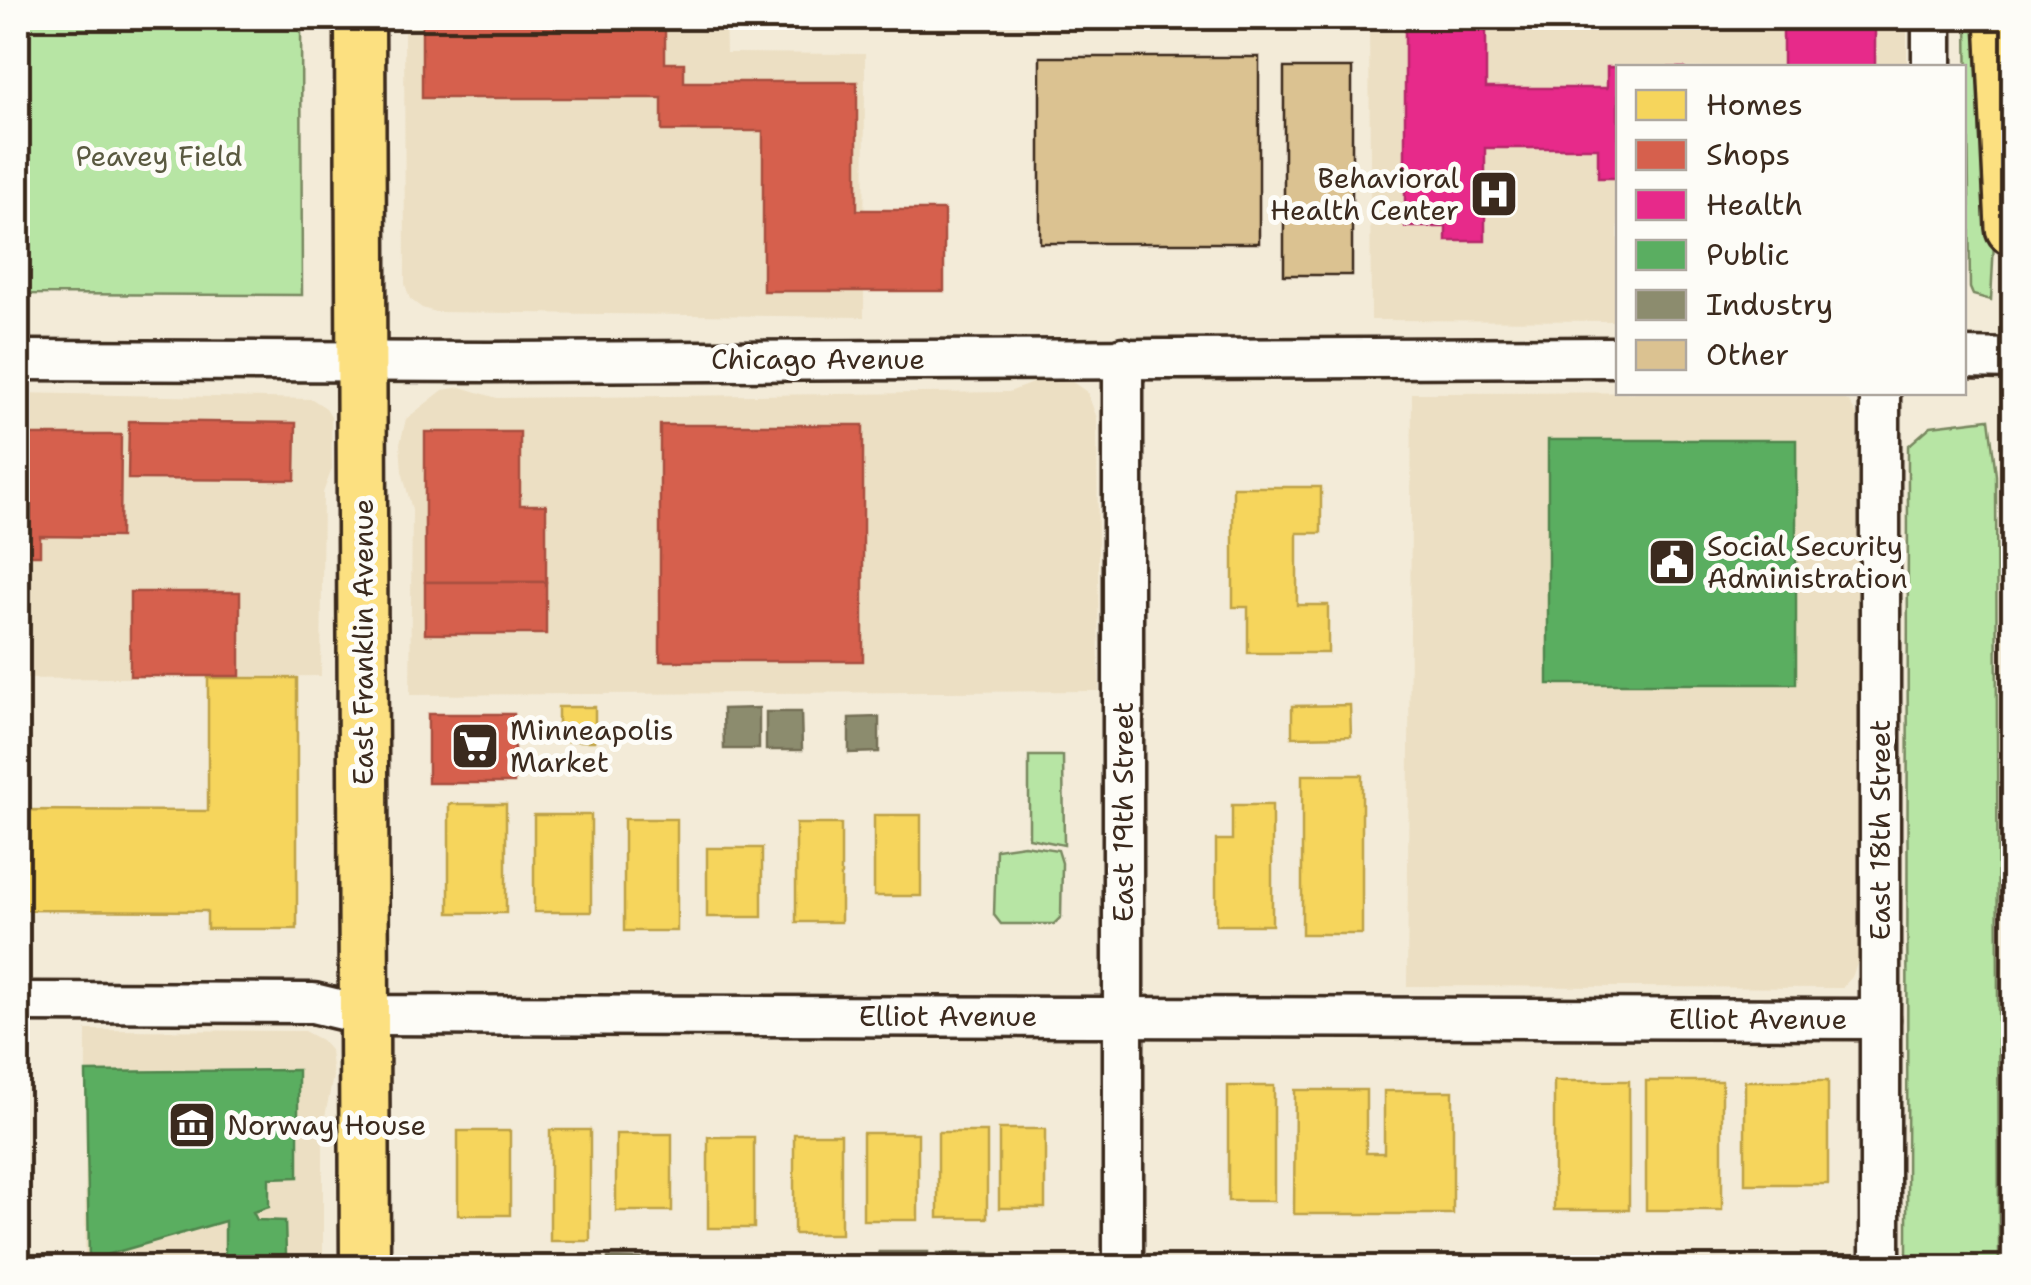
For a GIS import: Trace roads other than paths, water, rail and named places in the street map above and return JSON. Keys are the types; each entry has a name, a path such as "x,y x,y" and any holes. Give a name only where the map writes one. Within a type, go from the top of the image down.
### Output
{"highway":[{"path":"2004,18 2014,227"}],"main road":[{"name":"East Franklin Avenue","path":"360,18 365,1268"}],"street":[{"path":"1932,18 1932,65"},
{"name":"East 19th Street","path":"1123,357 1123,1268"},
{"name":"Chicago Avenue","path":"18,360 1616,357"},
{"path":"1966,358 2014,358"},
{"name":"East 18th Street","path":"1880,395 1880,1268"},
{"name":"Elliot Avenue","path":"18,1002 313,1003 364,1015 1880,1019"}],"place":[{"name":"Behavioral Health Center","path":"1494,194"},
{"name":"Social Security Administration","path":"1672,562"},
{"name":"Minneapolis Market","path":"475,746"},
{"name":"Norway House","path":"192,1125"}],"park label":[{"name":"Peavey Field","path":"159,156"}]}
